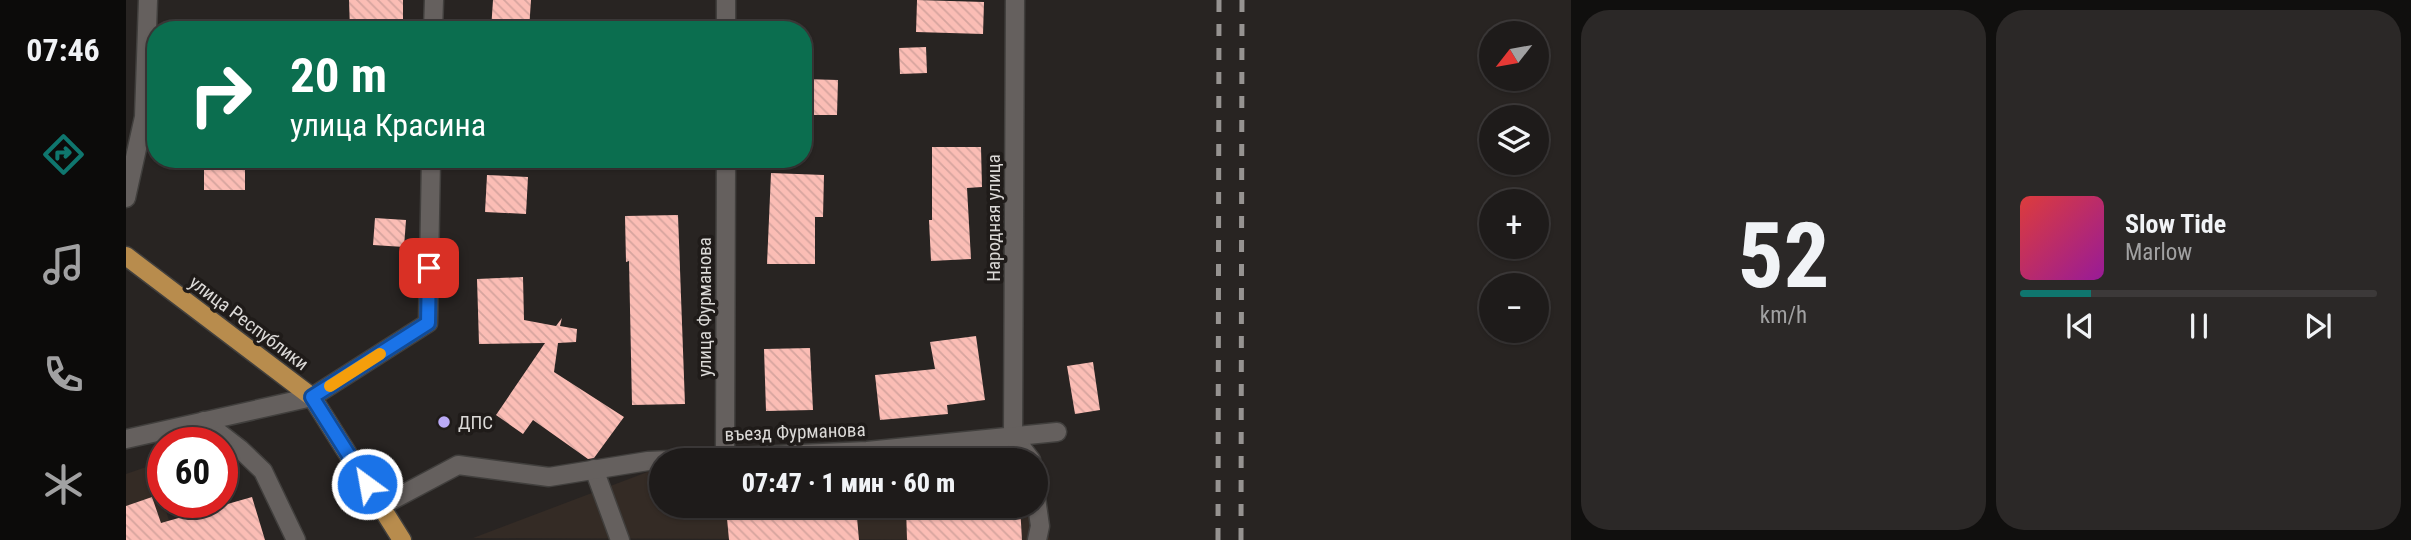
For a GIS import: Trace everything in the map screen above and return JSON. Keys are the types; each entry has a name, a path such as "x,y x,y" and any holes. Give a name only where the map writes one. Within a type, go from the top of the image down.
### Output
{"main road":[{"name":"улица Республики","path":"126,256 312,397 402,540"}],"street":[{"path":"147,21 148,0"},
{"path":"433,21 434,0"},
{"path":"726,0 726,21"},
{"name":"Народная улица","path":"1013,436 1014,0"},
{"path":"126,198 144,117 147,29"},
{"path":"126,439 312,397 428,323 431,168"},
{"name":"улица Фурманова","path":"725,448 726,168"},
{"path":"204,421 263,471 296,540"},
{"name":"въезд Фурманова","path":"896,448 1056,432"},
{"path":"1013,436 1022,448"},
{"name":"въезд Фурманова","path":"381,506 458,465 549,477 649,461"},
{"path":"594,469 620,540"},
{"path":"1037,540 1039,518"}],"shaded area":[{"path":"147,467 147,518 168,518 175,540 126,540 126,474"},
{"path":"649,471 649,518 1043,518 1050,540 473,538"}],"building":[{"path":"349,0 403,0 403,21 350,21"},
{"path":"493,0 531,0 530,21 492,21"},
{"path":"917,0 984,2 983,34 916,32"},
{"path":"926,47 927,73 900,74 899,48"},
{"path":"812,79 838,80 837,115 812,115"},
{"path":"932,147 981,147 982,187 967,188 971,259 931,261 929,220 932,220"},
{"path":"204,168 245,168 245,190 204,190"},
{"path":"771,173 824,175 823,217 815,217 815,264 767,264"},
{"path":"487,175 528,177 526,214 485,212"},
{"path":"678,215 685,404 632,405 629,261 626,262 625,216"},
{"path":"375,218 406,220 404,247 373,245"},
{"path":"523,277 524,320 556,326 562,318 560,326 577,329 576,342 558,343 554,372 624,417 594,458 588,459 533,420 523,434 496,415 545,343 479,344 477,279"},
{"path":"976,336 985,400 947,405 948,414 880,420 875,375 935,369 930,342"},
{"path":"810,348 813,410 766,411 764,349"},
{"path":"1093,362 1100,410 1075,414 1067,366"},
{"path":"252,497 265,540 126,540 126,506 147,499 147,518 159,518 161,523 178,518 238,518 238,501"},
{"path":"727,518 857,518 859,540 729,540"},
{"path":"906,518 1021,518 1022,540 907,540"}],"railway":[{"path":"1218,540 1219,0"},
{"path":"1241,540 1242,0"}],"slow traffic":[{"path":"330,386 380,354"}],"place":[{"name":"ДПС","path":"444,422"}],"route":[{"path":"367,484 312,397 428,323 429,268"}]}
